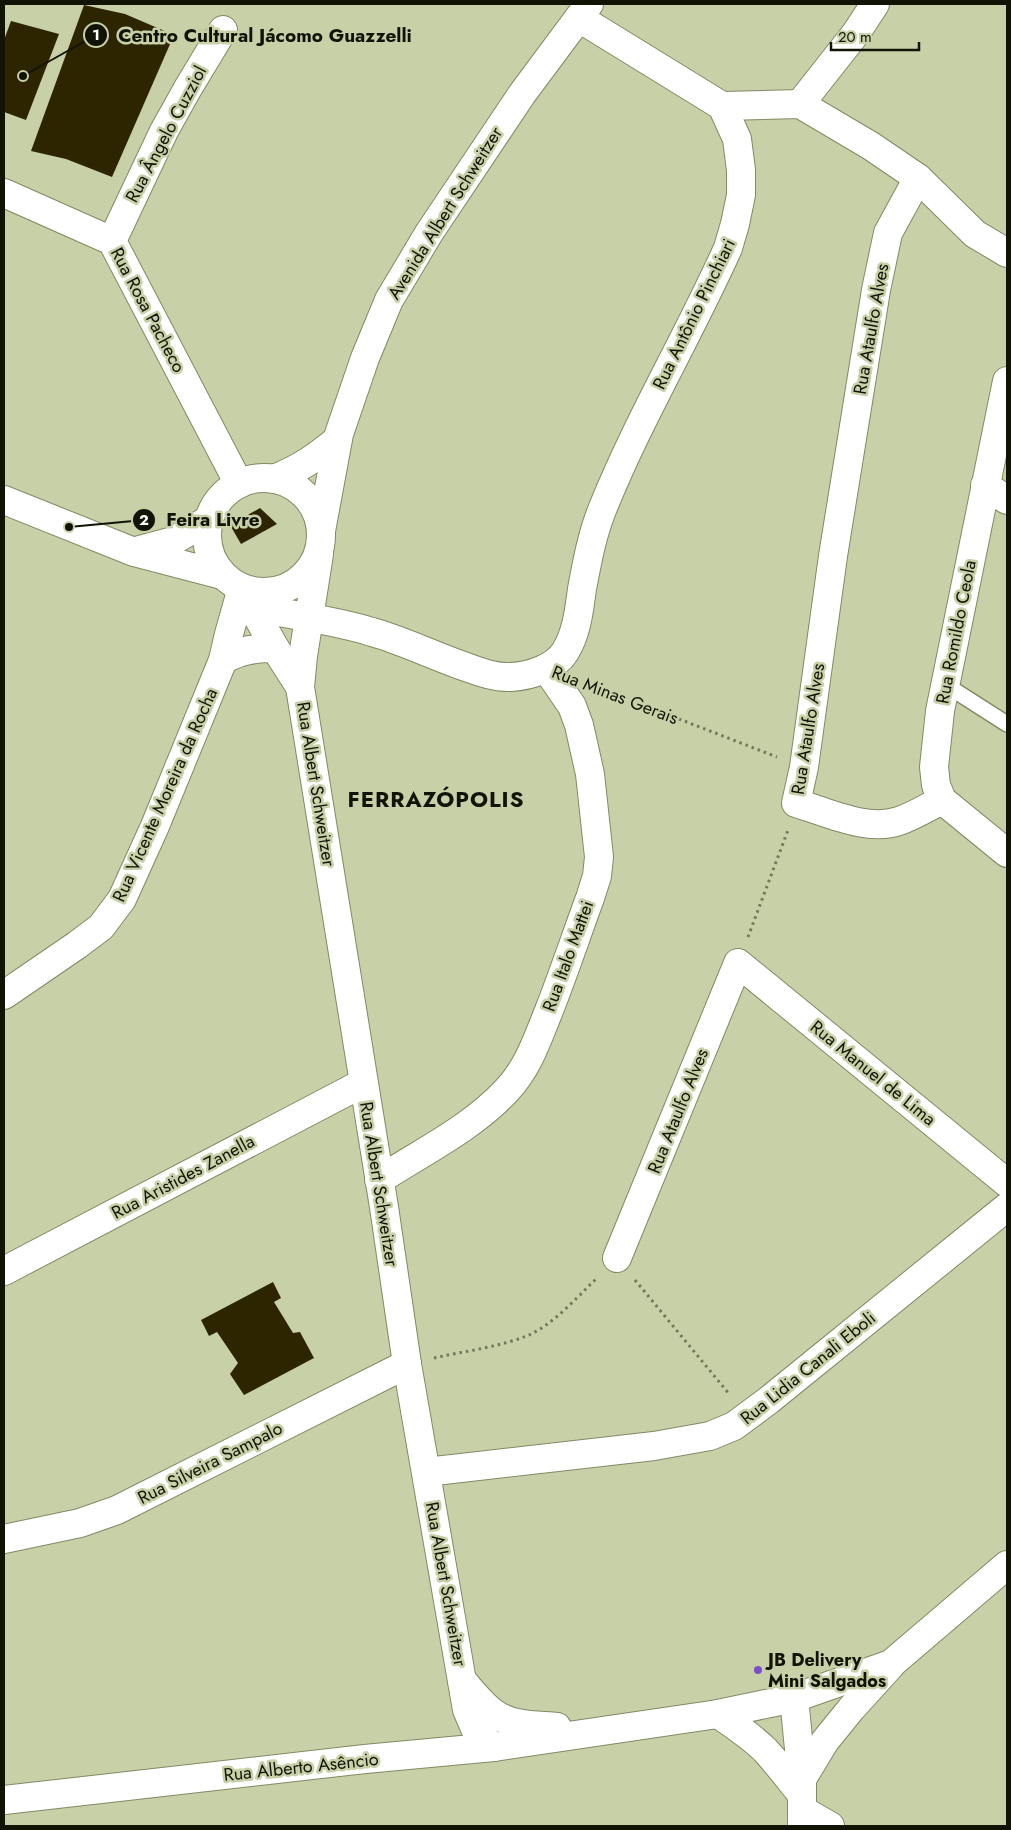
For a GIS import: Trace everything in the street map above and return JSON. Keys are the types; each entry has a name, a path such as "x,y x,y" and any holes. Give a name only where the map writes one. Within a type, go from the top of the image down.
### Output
{"street":[{"path":"800,104 856,32 875,4"},
{"path":"584,11 722,106 800,104 856,136 918,178 975,234 1007,253"},
{"name":"Avenida Albert Schweitzer","path":"320,542 337,440 365,358 389,300 429,233 522,94 584,11"},
{"name":"Rua Ângelo Cuzziol","path":"112,240 164,131 223,30"},
{"name":"Rua Antônio Pinchiari","path":"546,668 558,661 572,639 594,535 601,512 628,449 728,248 741,195 741,170 737,139 722,106"},
{"name":"Rua Ataulfo Alves","path":"796,803 804,767 833,556 876,290 888,233 918,178"},
{"name":"Rua Rosa Pacheco","path":"4,193 112,240 238,484"},
{"name":"Rua Romildo Ceola","path":"942,800 936,785 934,767 940,711 1007,381"},
{"path":"274,479 311,462 337,440"},
{"path":"274,479 290,484 303,493 313,505 320,520 320,542 313,566 294,584 281,590 255,592 238,590 215,566 208,549 206,531 208,520 219,498 238,484 250,480 274,479"},
{"path":"985,485 1007,500"},
{"name":"Rua Minas Gerais","path":"4,500 308,618 373,632 492,676 518,676 546,668"},
{"path":"134,552 173,541 208,520"},
{"name":"Rua Albert Schweitzer","path":"320,542 308,618 300,687 407,1364 467,1710 477,1733 494,1747"},
{"name":"Rua Albert Schweitzer","path":"238,590 300,687"},
{"name":"Rua Vicente Moreira da Rocha","path":"4,995 77,946 101,927 122,900 155,826 223,660 238,590"},
{"path":"223,660 251,649 276,648"},
{"name":"Rua Italo Mattei","path":"379,1180 455,1132 490,1107 518,1076 527,1062 539,1035 590,898 597,876 599,857 590,774 579,725 574,712 546,668"},
{"path":"796,803 868,824 884,824 899,821 942,800 1007,853"},
{"name":"Rua Ataulfo Alves","path":"617,1258 738,963"},
{"name":"Rua Manuel de Lima","path":"738,963 1007,1183"},
{"name":"Rua Aristides Zanella","path":"4,1271 363,1083"},
{"name":"Rua Lidia Canali Eboli","path":"426,1472 654,1446 710,1436 734,1426 748,1417 1007,1207"},
{"name":"Rua Silveira Sampalo","path":"4,1539 80,1523 117,1510 407,1364"},
{"path":"802,1803 825,1741 850,1709 892,1664 1007,1565"},
{"name":"Rua Alberto Asêncio","path":"4,1800 494,1747 718,1714 794,1698 892,1664"},
{"name":"Rua Albert Schweitzer","path":"420,1754 438,1743 453,1727 460,1701 462,1680"},
{"name":"Rua Alberto Asêncio","path":"462,1680 495,1714 505,1720 598,1731"},
{"path":"794,1698 802,1803"},
{"path":"718,1714 751,1737 784,1772 802,1803 830,1826"}],"lane":[{"path":"946,685 1007,724"}],"path":[{"name":"Rua Minas Gerais","path":"592,686 804,767"},
{"name":"Rua Ataulfo Alves","path":"738,963 782,847 796,803"},
{"path":"464,1351 498,1344 529,1334 554,1319 590,1284"},
{"path":"645,1292 748,1417"}],"building":[{"path":"84,5 125,14 174,35 112,177 66,159 31,151"},
{"path":"11,21 59,34 26,120 4,112 4,40"},
{"path":"260,508 277,524 241,544 230,525"},
{"path":"273,1282 281,1298 274,1302 293,1333 300,1332 314,1358 244,1395 230,1374 238,1363 217,1332 209,1336 201,1320"}],"place":[{"name":"Centro Cultural Jácomo Guazzelli","path":"23,76"},
{"name":"Feira Livre","path":"69,527"},
{"name":"JB Delivery Mini Salgados","path":"758,1670"}],"district":[{"name":"FERRAZÓPOLIS","path":"436,799"}]}
